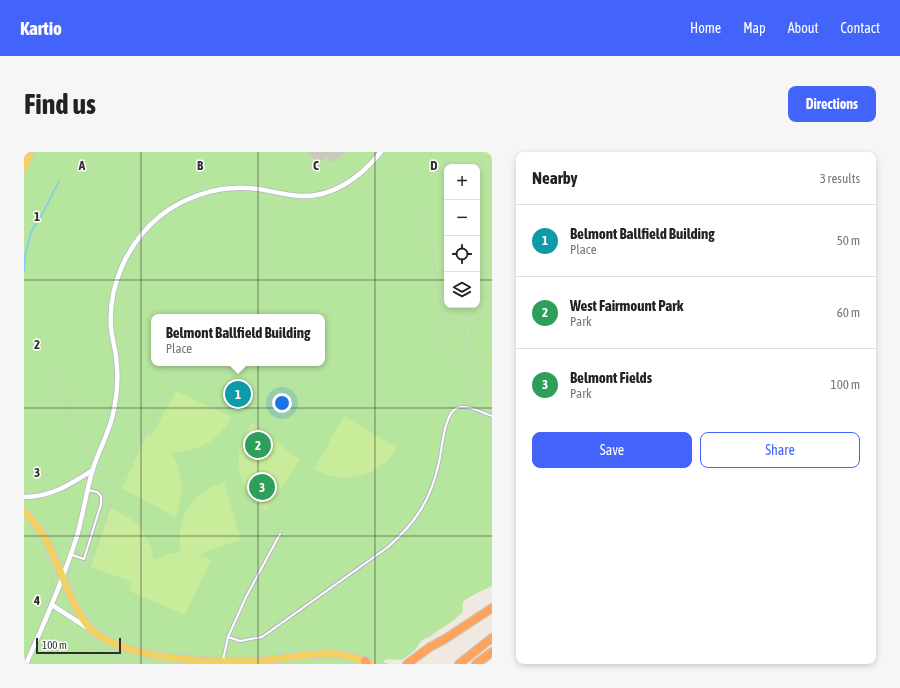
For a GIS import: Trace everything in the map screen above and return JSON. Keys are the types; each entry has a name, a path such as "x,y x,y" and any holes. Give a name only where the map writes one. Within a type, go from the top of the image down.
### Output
{"highway":[{"path":"407,664 430,647 445,639 492,608"},
{"path":"459,664 492,638"},
{"path":"418,664 423,657 445,639"},
{"path":"476,664 492,652"}],"main road":[{"path":"24,168 30,152"},
{"path":"24,511 44,536 82,619 92,631 111,643 141,652 177,658 223,661 266,660 327,654 346,656 368,663"}],"street":[{"path":"26,664 52,605 71,554 78,534 93,470 110,427 117,390 116,359 111,328 114,290 127,255 132,247 160,216 176,205 195,196 216,190 246,187 289,195 304,196 332,191 353,180 381,152"},
{"path":"24,497 39,496 54,492 69,485 93,470"},
{"path":"52,605 92,631"}],"lane":[{"path":"228,637 240,641 262,637 388,547 403,534 417,518 426,502 434,482 448,418 457,408 471,408 492,416"},
{"path":"71,554 84,559 101,504 100,494 88,490"},
{"path":"223,661 228,637 246,597 280,534"}],"path":[{"path":"387,152 399,163 405,160 405,155 407,152"},
{"path":"432,152 432,156 437,161 437,170 443,171 444,169"},
{"path":"473,152 478,157 480,164 492,181"},
{"path":"444,164 447,162 453,162 456,164"},
{"path":"417,213 425,222 430,236 435,274 442,304 441,333 443,346 449,357 463,372 485,388"},
{"path":"480,249 487,250 490,253 486,258 480,259"},
{"path":"480,266 484,267 485,271 480,273"},
{"path":"480,279 483,277 487,278 482,291 484,296"},
{"path":"468,340 462,326 462,319 471,316 484,296"},
{"path":"484,296 488,298 492,297"},
{"path":"492,305 489,312 473,324 466,346 467,353 471,359 482,356 492,361"},
{"path":"441,333 458,334 468,340"},
{"path":"24,338 33,345 52,365 57,373 63,397 71,417 96,463"},
{"path":"88,568 124,467 139,440 182,377 186,366"},
{"path":"457,408 468,399 492,384"},
{"path":"456,400 474,391 485,388"},
{"path":"42,616 41,615 52,587 53,571"},
{"path":"52,620 101,653 134,664"}],"green space":[{"path":"24,152 492,152 492,586 465,600 463,602 463,612 431,636 422,640 415,650 409,655 401,660 386,659 383,662 389,664 24,664"},
{"path":"176,391 231,417 220,433 206,444 190,450 171,452 178,468 181,484 180,500 175,517 122,488 148,433 152,435"},
{"path":"344,416 397,448 381,466 360,476 349,477 337,477 314,469"},
{"path":"252,423 300,460 266,510 248,491 242,481 239,470 241,446 245,434"},
{"path":"224,482 241,540 200,554 211,560 185,615 129,591 132,582 91,567 110,509 128,517 140,528 149,542 154,560 169,554 181,552 181,529 183,518 188,508 194,500 203,493"}],"building":[{"path":"308,152 345,152 333,163 326,156 318,163"},
{"path":"227,383 248,393 245,399 242,398 240,400 236,398 234,404 228,401 230,395 226,393 227,390 224,388"}],"waterway":[{"path":"24,272 25,256 31,232 43,213 59,181"}],"place":[{"name":"Belmont Ballfield Building","path":"238,394"},
{"name":"West Fairmount Park","path":"258,445"},
{"name":"Belmont Fields","path":"262,487"}]}
